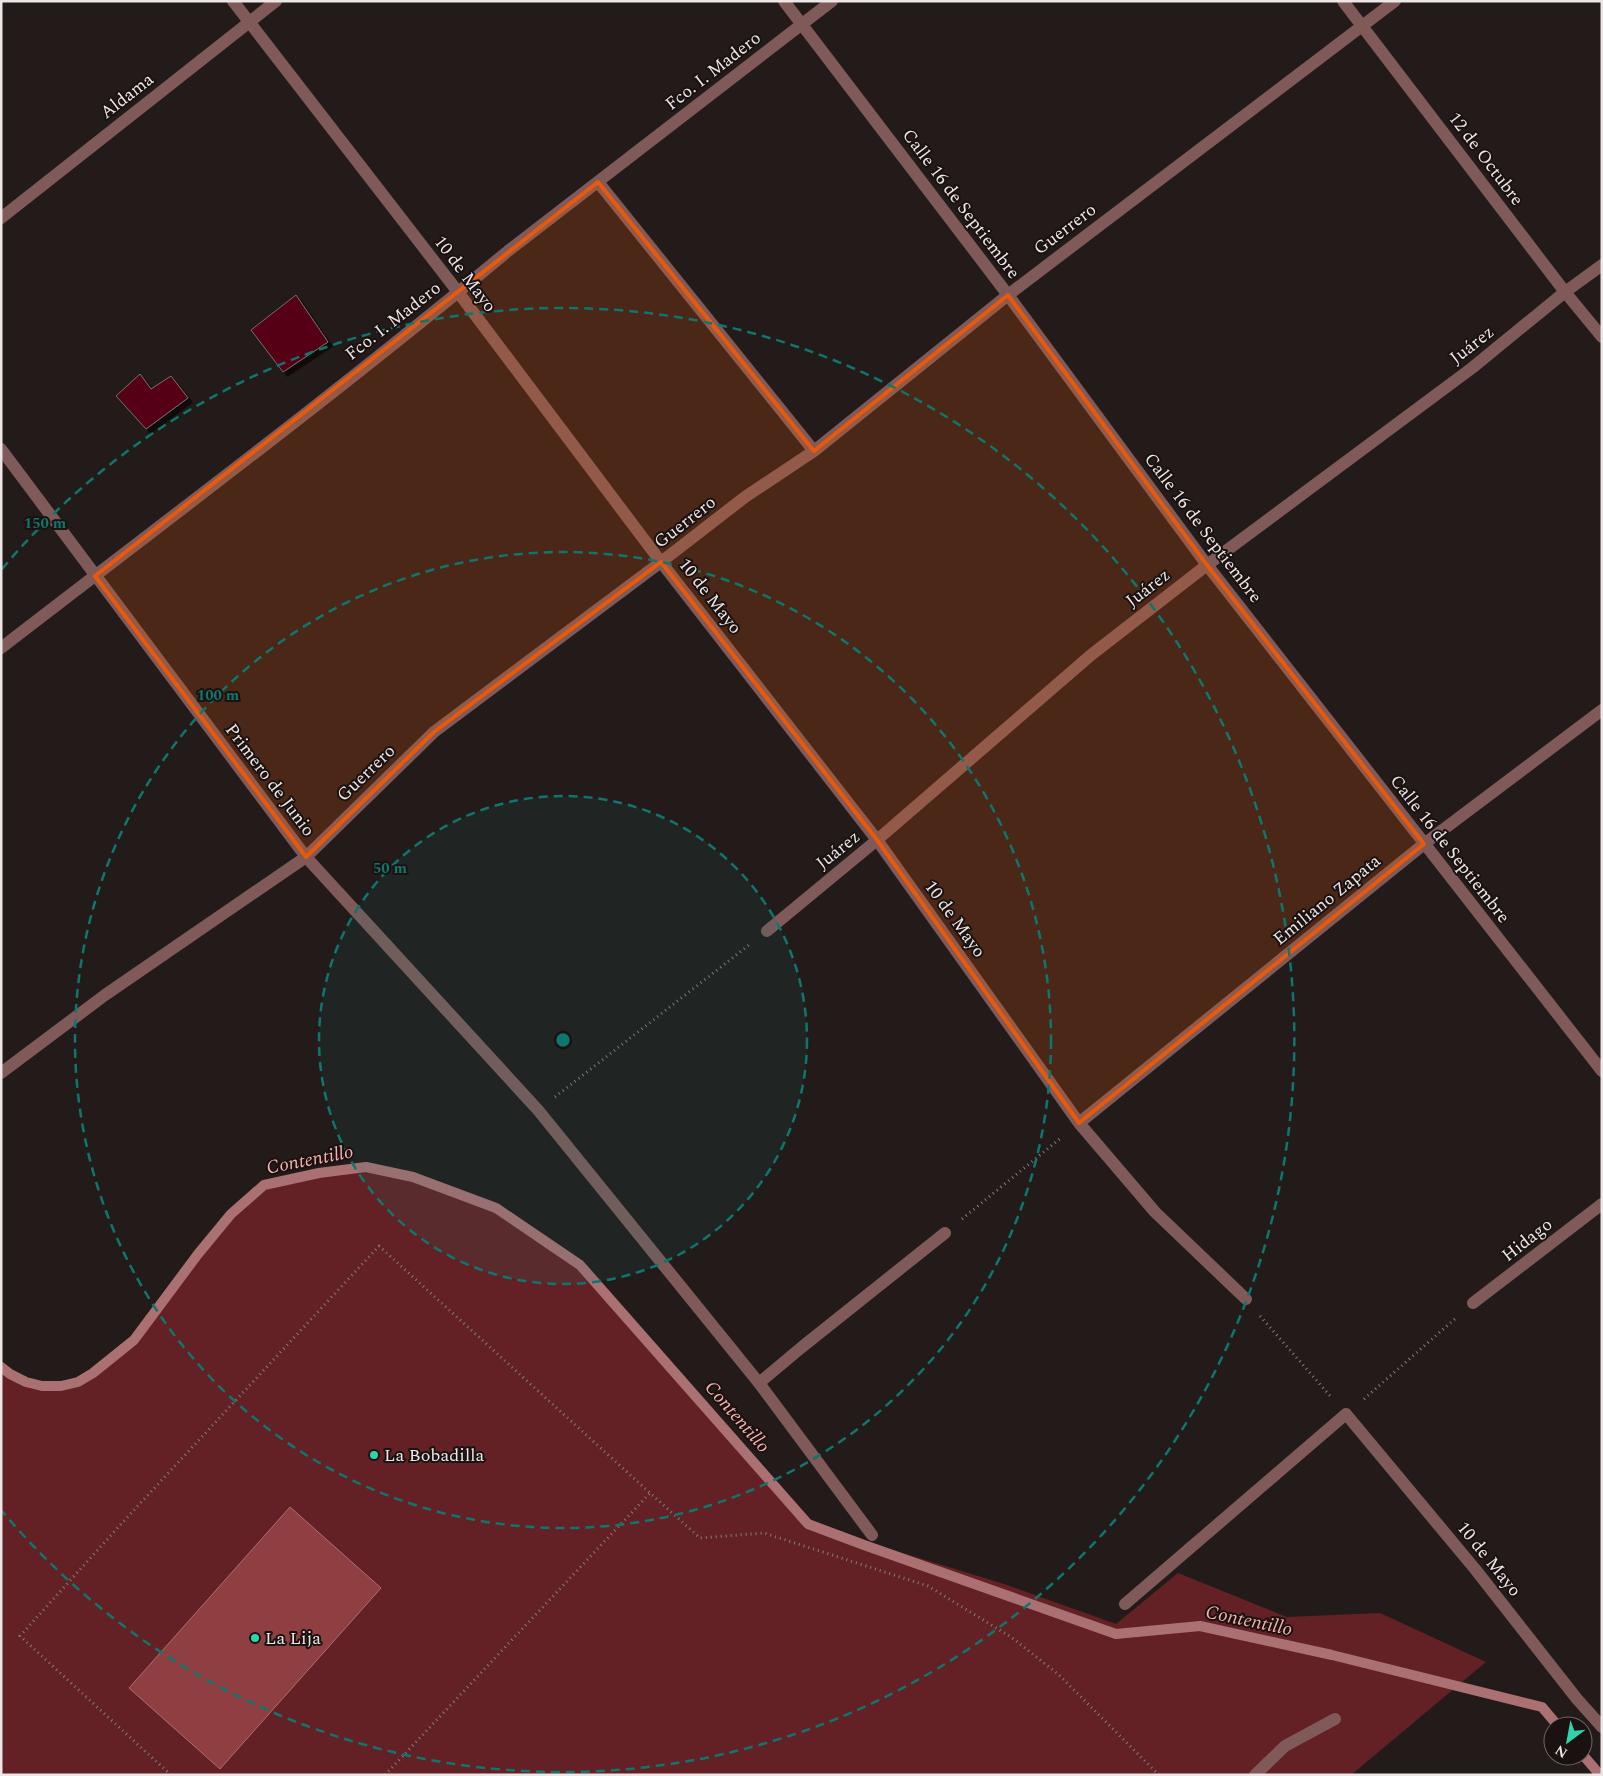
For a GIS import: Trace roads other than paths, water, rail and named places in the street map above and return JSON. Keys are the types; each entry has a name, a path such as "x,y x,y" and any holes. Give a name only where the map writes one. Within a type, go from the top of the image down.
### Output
{"street":[{"name":"10 de Mayo","path":"233,1 458,292 661,562 877,840 1079,1123 1155,1212 1246,1299"},
{"name":"Aldama","path":"1,218 276,1"},
{"name":"Calle 16 de Septiembre","path":"784,1 1008,294 1207,565 1602,1071"},
{"name":"Fco. I. Madero","path":"1,648 178,512 458,292 508,250 832,1"},
{"name":"12 de Octubre","path":"1343,1 1565,292 1602,337"},
{"name":"Guerrero","path":"1,1073 105,995 306,856 434,732 745,497 814,451 1008,294 1395,1"},
{"path":"598,182 814,451"},
{"name":"Juárez","path":"767,931 877,840 1091,655 1207,565 1472,368 1565,292 1602,265"},
{"name":"Primero de Junio","path":"1,449 306,856 538,1110 759,1383 872,1534"},
{"name":"Emiliano Zapata","path":"1079,1123 1424,844 1602,710"},
{"name":"Hidago","path":"1473,1304 1602,1204"},
{"path":"759,1383 802,1346 945,1233"},
{"name":"10 de Mayo","path":"1125,1604 1346,1414 1476,1569 1577,1699 1602,1727"},
{"path":"1256,1775 1285,1746 1335,1720"}],"waterway":[{"name":"Contentillo","path":"1,1367 26,1382 42,1386 61,1386 78,1382 93,1373 134,1340 198,1254 231,1214 264,1185 319,1173 366,1167 413,1177 496,1208 580,1265 808,1524 1116,1634 1200,1626 1332,1655 1542,1707 1550,1716"},
{"name":"Contentillo","path":"1592,1766 1600,1775"}],"place":[{"name":"La Bobadilla","path":"374,1455"},
{"name":"La Lija","path":"255,1638"}]}
